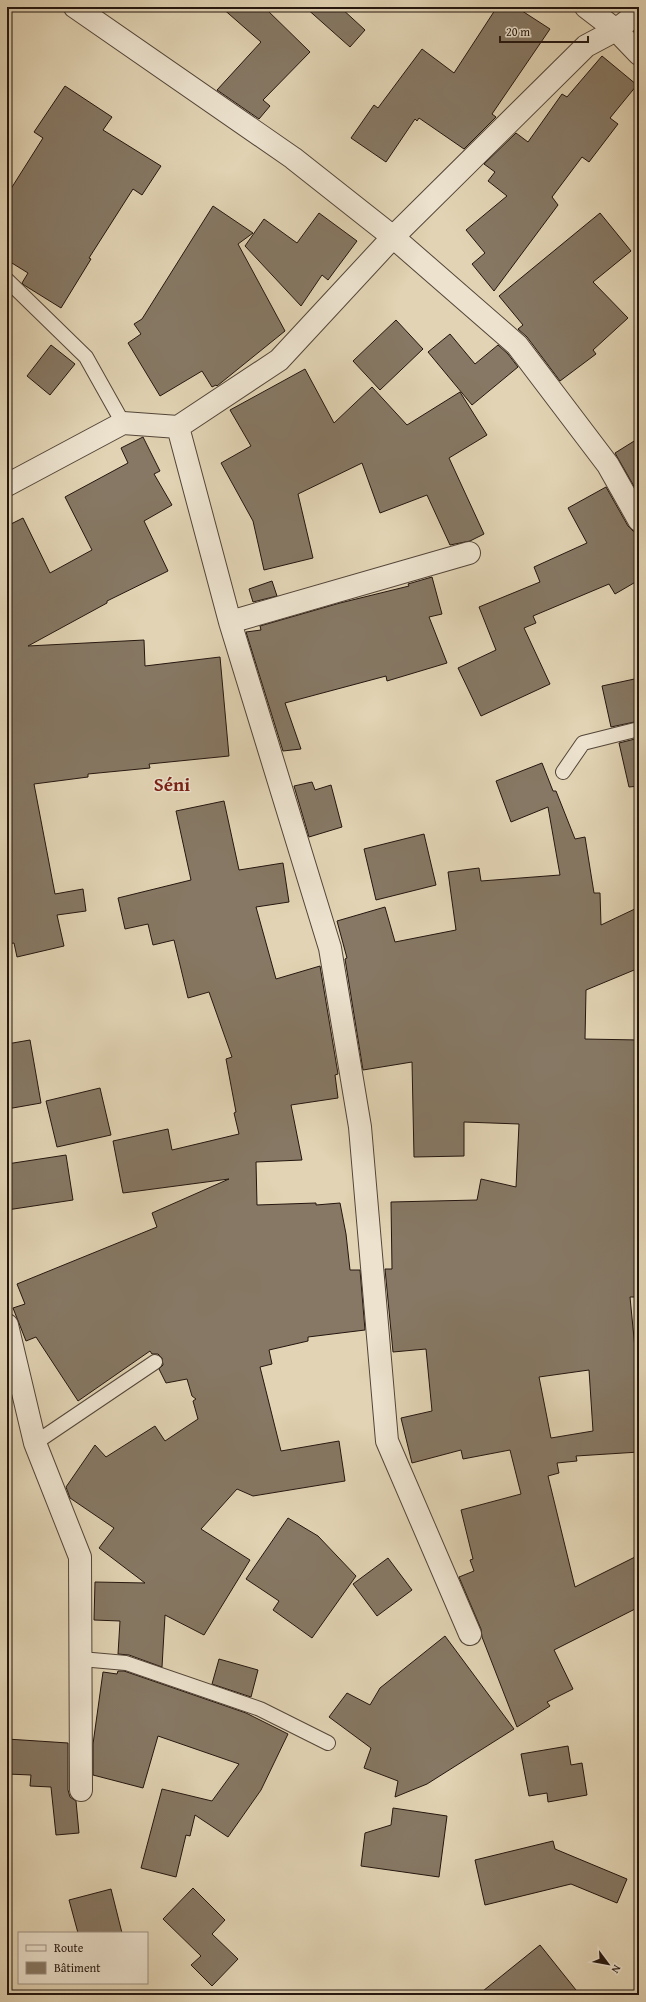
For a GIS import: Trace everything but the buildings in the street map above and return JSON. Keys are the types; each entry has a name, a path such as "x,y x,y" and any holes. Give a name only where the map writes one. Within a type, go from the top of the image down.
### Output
{"street":[{"path":"75,7 293,158 393,237 517,345 608,465 639,520"},
{"path":"586,7 616,30 639,54"},
{"path":"7,485 123,423 178,427 279,360 393,237 586,46 616,30 639,12"},
{"path":"178,427 230,622 330,948 360,1127 387,1441 470,1634"},
{"path":"230,622 469,553"},
{"path":"7,1325 36,1442 80,1557 81,1790"}],"lane":[{"path":"7,280 86,357 123,423"},
{"path":"563,772 583,743 639,729"},
{"path":"36,1442 155,1362"},
{"path":"81,1659 134,1665 260,1709 328,1743"}],"district":[{"name":"Séni","path":"172,784"}]}
